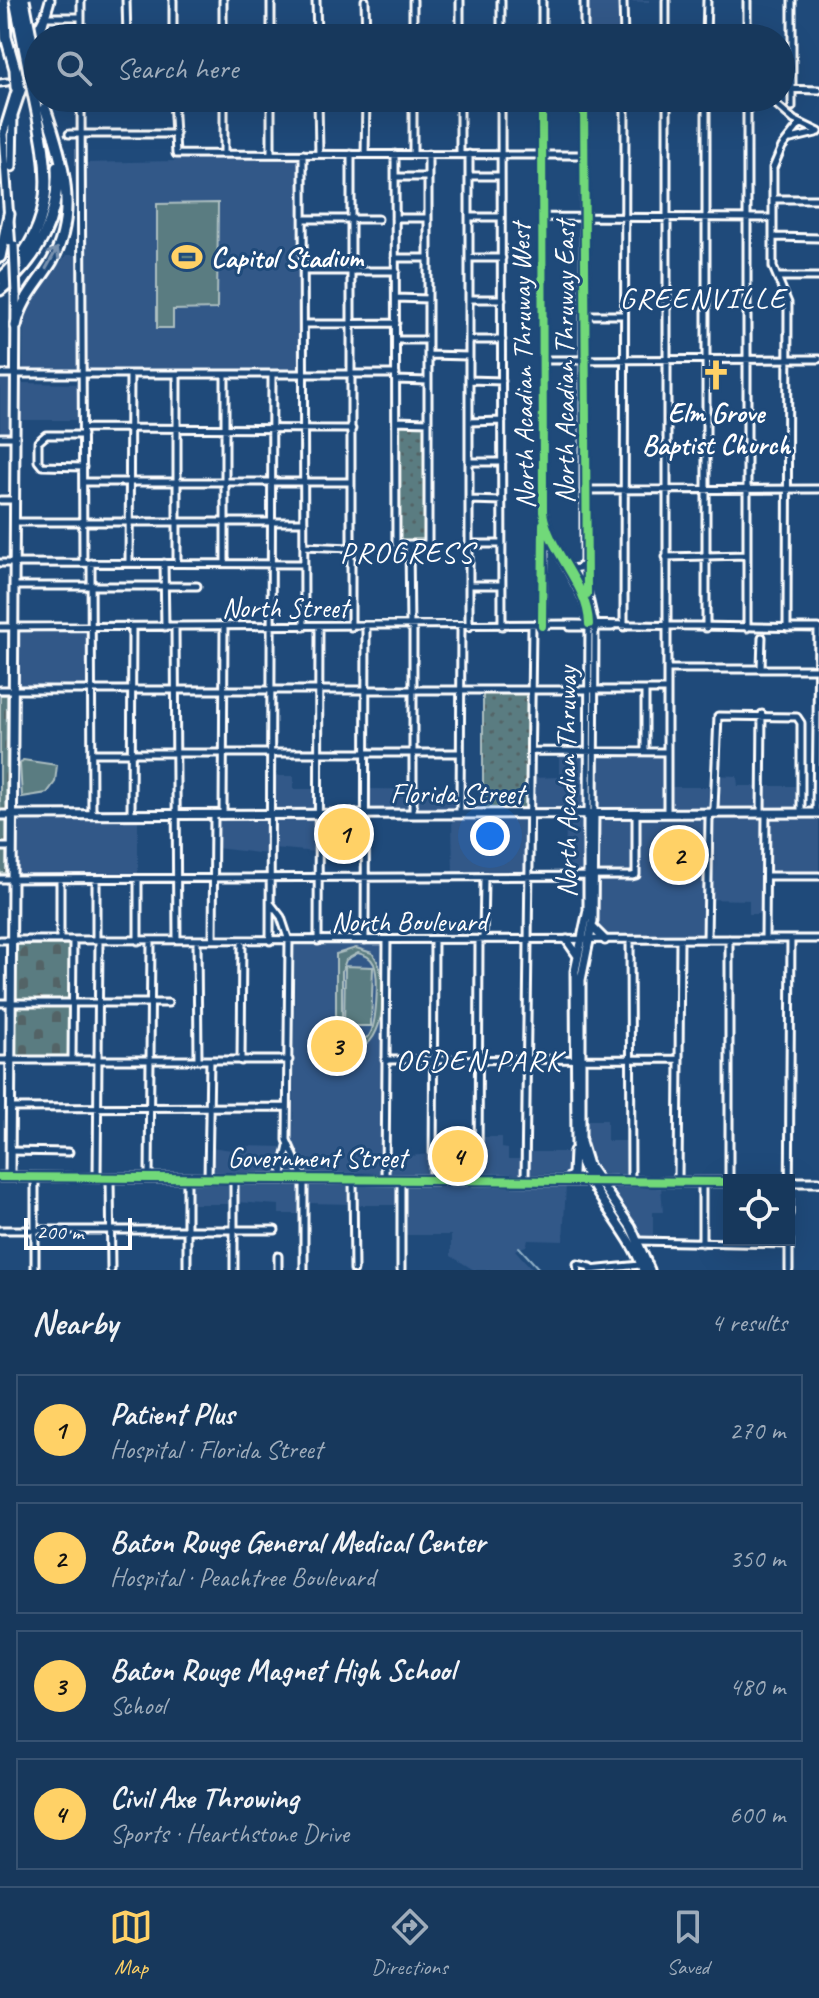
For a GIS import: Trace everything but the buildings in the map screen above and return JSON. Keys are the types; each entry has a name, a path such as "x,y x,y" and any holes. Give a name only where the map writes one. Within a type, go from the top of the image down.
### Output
{"highway":[{"path":"4,0 5,32 15,69 8,84"},
{"path":"15,0 24,47"},
{"path":"24,0 29,24"},
{"path":"0,279 30,243 46,199 47,163 37,112"},
{"path":"0,290 35,252 52,217 57,168 46,112"},
{"path":"16,326 23,301 55,254 66,221 65,183 46,112"},
{"path":"0,257 9,214"}],"main road":[{"path":"42,24 50,0"},
{"path":"40,24 44,17"},
{"path":"12,247 2,153 4,108 8,84 24,54"},
{"path":"16,375 12,136 14,110 24,82"},
{"path":"2,153 12,136"},
{"path":"10,1177 4,1118 9,1108 4,1060 4,940 12,879 16,437 14,297"},
{"name":"Florida Street","path":"0,815 817,813"},
{"name":"North Acadian Thruway","path":"585,940 592,927 591,814"},
{"name":"North Acadian Thruway","path":"585,940 591,877"},
{"path":"592,927 605,940"},
{"path":"567,940 578,956"},
{"path":"585,940 578,956 581,1142 595,1181 617,1206 638,1241 650,1270"},
{"path":"567,1181 573,1174 576,1145 585,940"},
{"path":"576,1145 626,1231 642,1267"},
{"name":"Government Street","path":"0,1177 723,1181"},
{"path":"617,1206 612,1189 620,1181"},
{"path":"795,1182 819,1182"}],"street":[{"path":"81,0 81,24"},
{"path":"126,0 127,24"},
{"path":"173,0 173,24"},
{"path":"223,0 223,24"},
{"path":"271,0 271,24"},
{"path":"316,0 317,24"},
{"path":"365,0 366,24"},
{"path":"413,0 413,24"},
{"path":"460,0 460,24"},
{"path":"501,0 501,24"},
{"path":"542,0 542,24"},
{"path":"584,0 584,24"},
{"path":"666,0 666,24"},
{"path":"706,24 707,0"},
{"path":"747,0 747,24"},
{"path":"792,0 792,24"},
{"path":"623,2 624,24"},
{"path":"44,17 81,17"},
{"path":"795,89 819,90"},
{"path":"81,112 83,563"},
{"path":"174,112 176,154 584,155"},
{"path":"224,112 224,154"},
{"path":"271,112 271,154"},
{"path":"318,112 319,153"},
{"path":"365,154 366,112"},
{"path":"413,112 413,154"},
{"path":"460,112 460,154"},
{"path":"501,112 502,626"},
{"name":"North Acadian Thruway West","path":"542,112 545,520 592,626"},
{"name":"North Acadian Thruway East","path":"584,112 584,563 592,626"},
{"path":"624,627 625,112"},
{"path":"667,112 667,814"},
{"path":"706,112 706,628"},
{"path":"747,112 747,628"},
{"path":"786,112 800,124 819,132"},
{"path":"787,628 788,303 773,267 773,199 775,160 800,124"},
{"path":"790,139 819,132"},
{"path":"69,134 176,134"},
{"path":"303,154 304,627"},
{"path":"351,154 351,627"},
{"path":"395,154 396,544 428,544 428,154"},
{"path":"469,154 469,627"},
{"path":"469,176 501,176"},
{"path":"395,177 428,177"},
{"path":"773,199 819,199"},
{"path":"469,217 501,217"},
{"path":"542,217 773,218"},
{"path":"395,218 428,218"},
{"path":"304,219 378,219"},
{"path":"773,237 819,238"},
{"path":"395,258 428,258"},
{"path":"469,258 502,258"},
{"path":"304,271 396,271"},
{"path":"777,277 819,277"},
{"path":"396,298 428,299"},
{"path":"469,299 502,299"},
{"path":"584,315 624,315"},
{"path":"304,324 396,323"},
{"path":"396,340 428,340"},
{"path":"469,340 502,340"},
{"path":"429,355 468,356"},
{"path":"543,360 819,359"},
{"path":"0,374 352,375 428,381"},
{"path":"129,563 130,375"},
{"path":"177,375 177,563"},
{"path":"225,375 225,563"},
{"path":"270,941 272,375"},
{"path":"469,380 502,381"},
{"path":"396,421 428,422"},
{"path":"469,422 502,421"},
{"path":"83,467 41,465 38,442 42,437 130,429 352,429"},
{"path":"0,437 16,437"},
{"path":"469,462 502,462"},
{"path":"83,482 351,482"},
{"path":"584,490 819,489"},
{"path":"0,500 15,500"},
{"path":"470,500 502,501"},
{"path":"542,626 545,520"},
{"path":"15,522 304,522"},
{"path":"409,544 413,815"},
{"path":"470,544 502,544"},
{"path":"304,546 351,548"},
{"path":"666,557 746,555"},
{"path":"0,563 304,564"},
{"path":"91,563 92,816"},
{"path":"164,563 165,627"},
{"path":"568,569 579,568 584,563"},
{"path":"469,585 501,585"},
{"path":"15,586 197,586"},
{"path":"580,624 588,614"},
{"path":"525,1180 532,626"},
{"name":"North Street","path":"569,626 592,626"},
{"name":"North Acadian Thruway","path":"591,814 592,626"},
{"name":"North Street","path":"0,627 819,628"},
{"path":"131,816 132,627"},
{"path":"175,627 177,940"},
{"path":"213,940 213,879 223,753 224,627"},
{"path":"318,941 319,627"},
{"path":"365,940 366,627"},
{"path":"460,815 461,627"},
{"path":"817,813 819,628"},
{"path":"761,668 762,637"},
{"path":"667,669 817,669"},
{"path":"0,690 667,690"},
{"path":"645,690 645,752"},
{"path":"762,714 765,939"},
{"path":"707,939 718,716 762,714 797,717 801,723 801,813"},
{"path":"531,751 667,752"},
{"path":"92,753 460,753"},
{"path":"0,879 632,876 636,814"},
{"path":"0,847 12,847"},
{"path":"766,876 819,876"},
{"path":"478,1180 484,878"},
{"path":"60,879 60,940"},
{"path":"96,879 99,1003 97,1177"},
{"path":"138,879 138,941"},
{"path":"270,903 281,917 289,941 288,1145 281,1178"},
{"path":"729,939 729,1174"},
{"path":"789,1174 791,939"},
{"name":"North Boulevard","path":"4,940 819,939"},
{"path":"72,1060 73,940"},
{"path":"149,1178 151,940"},
{"path":"197,940 198,1060"},
{"path":"385,1179 387,940"},
{"path":"433,1180 434,940"},
{"path":"630,940 631,1181"},
{"path":"678,1181 680,940"},
{"path":"241,1061 242,941"},
{"path":"4,1003 168,1003"},
{"path":"385,1060 678,1059"},
{"path":"4,1060 289,1060"},
{"path":"208,1178 210,1060"},
{"path":"9,1108 287,1107"},
{"path":"288,1145 304,1179 304,1270"},
{"path":"9,1151 69,1152"},
{"path":"35,1177 35,1270"},
{"path":"110,1177 111,1270"},
{"path":"187,1178 187,1270"},
{"path":"234,1178 234,1270"},
{"path":"353,1179 354,1270"},
{"path":"401,1179 401,1270"},
{"path":"702,1182 702,1243"},
{"path":"0,1230 275,1230"},
{"path":"638,1241 723,1243"},
{"path":"788,1246 789,1270"},
{"path":"278,1256 278,1270"},
{"path":"578,1270 577,1264 592,1269 642,1267"}],"shaded area":[{"path":"587,0 649,0 626,1 622,5 622,24 587,24"},
{"path":"190,154 300,158 299,371 87,369 84,163 174,161"},
{"path":"66,255 79,255 78,369 23,369 24,307"},
{"path":"0,378 9,378 8,434 0,434"},
{"path":"22,383 81,384 80,420 22,420"},
{"path":"89,630 88,685 17,685 18,631"},
{"path":"559,753 665,754 665,809 532,810 532,778 559,777"},
{"path":"711,775 737,776 738,786 799,786 798,807 670,809 670,787 711,787"},
{"path":"273,776 294,776 294,789 316,789 315,808 312,811 273,811"},
{"path":"368,789 459,790 457,810 368,810"},
{"path":"266,818 267,854 216,848 216,819"},
{"path":"566,818 581,818 585,823 584,877 565,877"},
{"path":"767,818 819,818 819,874 768,874"},
{"path":"275,819 315,819 316,852 273,848"},
{"path":"452,819 526,819 525,875 453,875"},
{"path":"601,819 763,819 762,914 749,914 749,900 704,899 701,936 598,934 596,824"},
{"path":"18,820 138,820 138,874 18,874"},
{"path":"381,945 380,1173 308,1172 293,1146 295,946"},
{"path":"585,1120 607,1120 607,1141 627,1141 626,1176 598,1173 590,1160"},
{"path":"456,1131 481,1131 481,1137 502,1137 502,1148 508,1149 508,1159 521,1159 521,1174 481,1173 480,1141 476,1175 435,1175 434,1142 455,1142"},
{"path":"246,1146 284,1147 283,1172 211,1172 211,1147 246,1152"},
{"path":"529,1152 570,1152 570,1173 529,1174"},
{"path":"431,1154 430,1173 387,1173 387,1158"},
{"path":"236,1181 297,1182 301,1187 301,1214 279,1214 279,1205 236,1202"},
{"path":"351,1181 351,1204 307,1203 308,1183"},
{"path":"399,1183 400,1205 356,1205 356,1185"},
{"path":"189,1184 232,1184 232,1204 189,1204"},
{"path":"566,1185 563,1241 528,1240 526,1246 515,1250 533,1270 474,1270 451,1256 451,1235 403,1235 404,1186"},
{"path":"616,1185 661,1186 663,1212 653,1212 653,1238 638,1236 619,1205 614,1192"}],"green space":[{"name":"Capitol Stadium","path":"218,203 217,309 173,310 173,328 157,328 157,204"},
{"path":"399,424 425,424 425,541 399,541"},
{"path":"483,694 527,694 527,811 483,811"},
{"path":"0,695 7,695 6,810 0,810"},
{"path":"23,760 57,765 55,782 47,793 22,797 20,764"},
{"path":"0,820 6,820 6,873 0,873"},
{"path":"16,945 70,945 70,999 16,999"},
{"path":"356,948 372,953 381,974 381,1018 370,1041 362,1047 336,1040 336,954","holes":["358,953 374,964 376,1002 371,1032 368,1037 355,1041 342,1029 342,971 346,960"]},
{"path":"345,966 373,967 371,1026 344,1026"},
{"path":"15,1007 69,1007 69,1056 15,1056"}],"waterway":[{"path":"519,1247 540,1270"}],"cycle path":[{"path":"542,112 543,512 553,541 582,595 589,624"},
{"path":"584,112 587,594"},
{"path":"542,626 543,524"},
{"path":"0,1177 723,1182"}],"place":[{"name":"Capitol Stadium","path":"187,257"},
{"name":"Elm Grove Baptist Church","path":"716,375"},
{"name":"Patient Plus","path":"344,834"},
{"name":"Baton Rouge General Medical Center","path":"679,855"},
{"name":"Baton Rouge Magnet High School","path":"337,1046"},
{"name":"Civil Axe Throwing","path":"458,1156"}],"district":[{"name":"GREENVILLE","path":"703,298"},
{"name":"PROGRESS","path":"407,552"},
{"name":"OGDEN PARK","path":"479,1060"}]}
